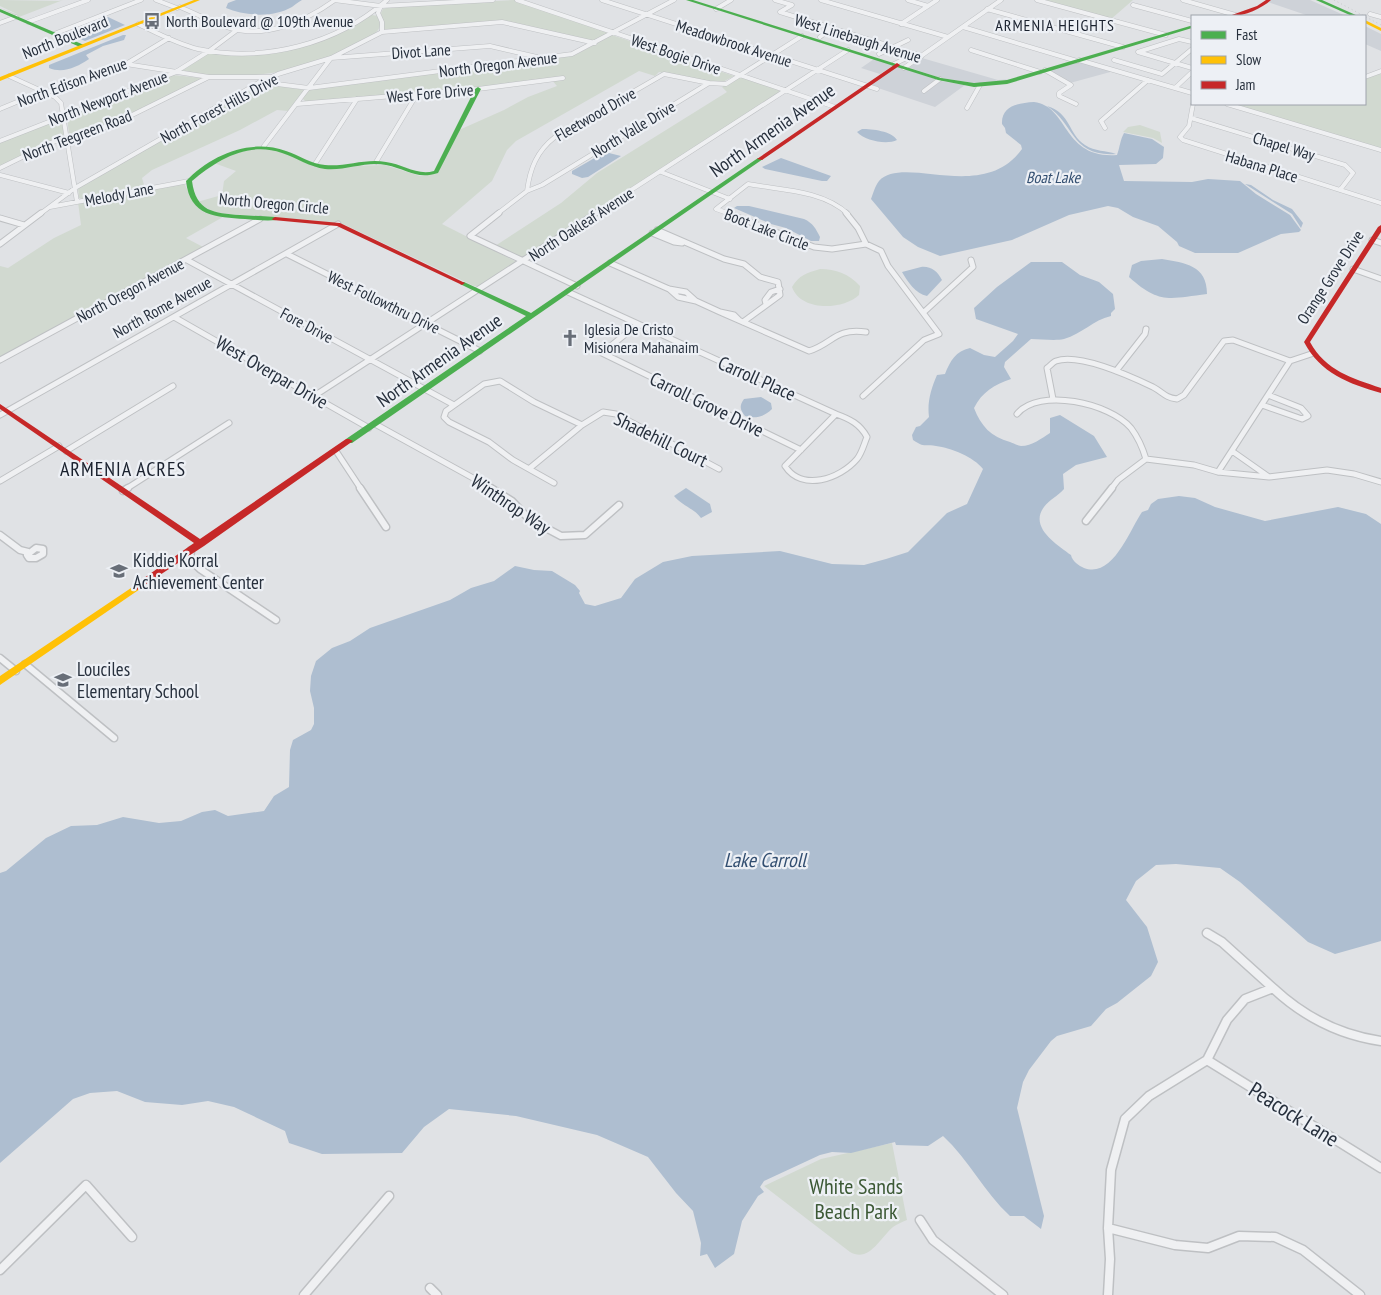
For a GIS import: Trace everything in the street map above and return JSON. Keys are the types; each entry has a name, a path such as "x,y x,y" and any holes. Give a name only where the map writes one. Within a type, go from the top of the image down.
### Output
{"street":[{"path":"28,22 88,0"},
{"path":"54,34 141,0"},
{"path":"156,0 237,30 269,29 287,25 319,12 335,0 382,6 493,0"},
{"name":"North Boulevard","path":"0,79 198,0"},
{"path":"138,24 195,48 209,51 242,52 274,50 328,37 355,24 388,0"},
{"name":"West Bogie Drive","path":"517,0 834,107"},
{"name":"Meadowbrook Avenue","path":"602,0 877,89"},
{"name":"North Oregon Avenue","path":"260,82 308,88 572,54 674,0"},
{"name":"West Linebaugh Avenue","path":"688,0 940,79 980,85 994,84 1043,71"},
{"path":"716,9 731,0"},
{"path":"775,0 792,5 780,12 922,56"},
{"path":"821,0 948,38"},
{"path":"908,0 928,6"},
{"path":"901,24 937,0"},
{"path":"898,66 922,56 987,10 998,0"},
{"path":"1037,0 1166,35"},
{"path":"1184,0 1233,15"},
{"path":"1239,15 1259,7 1266,0"},
{"path":"1312,0 1347,15"},
{"path":"1318,0 1354,15"},
{"path":"1133,5 1191,21"},
{"path":"382,6 378,13 382,22 382,32 502,22 595,43"},
{"path":"0,10 82,46"},
{"path":"987,10 1122,47"},
{"path":"0,23 16,17"},
{"path":"1367,20 1381,17"},
{"path":"1367,20 1381,30"},
{"path":"963,27 1191,94"},
{"path":"1043,71 1191,27"},
{"path":"820,37 832,28"},
{"name":"North Newport Avenue","path":"0,142 63,114 137,89 174,73 209,51 237,30"},
{"name":"North Forest Hills Drive","path":"0,244 75,188 260,82 330,58 382,32"},
{"name":"North Valle Drive","path":"524,261 470,236 527,191 542,184 709,83 726,84 802,36"},
{"name":"North Edison Avenue","path":"0,110 44,93 66,88 126,64 170,38"},
{"path":"1191,42 1179,39 1138,52 1191,68"},
{"path":"879,54 889,48 895,48 908,40"},
{"name":"Divot Lane","path":"330,58 490,46 541,58"},
{"path":"898,66 914,54 932,48"},
{"name":"North Oakleaf Avenue","path":"314,396 848,50"},
{"path":"971,50 1043,71 1070,85 1070,87 1059,93 1059,96 1076,104"},
{"path":"1114,60 1162,74 1191,50"},
{"path":"330,58 264,146 324,167 344,167 376,162 393,164 419,175 431,174 436,172 478,89"},
{"path":"126,64 209,77 270,77"},
{"name":"North Armenia Avenue","path":"0,682 426,390 480,350 614,264 654,232 834,107 898,66"},
{"path":"1366,77 1381,72"},
{"path":"1175,88 1191,73"},
{"name":"Fleetwood Drive","path":"527,191 531,165 546,143 664,74 709,83"},
{"path":"9,76 61,103 77,202"},
{"name":"North Teegreen Road","path":"0,168 40,148 112,125 209,77"},
{"name":"West Fore Drive","path":"297,104 478,89 563,78"},
{"path":"924,91 940,79"},
{"path":"1104,128 1101,121 1148,80"},
{"path":"967,108 980,85"},
{"path":"376,162 417,94"},
{"path":"315,164 357,99"},
{"name":"Habana Place","path":"1193,105 1189,126 1180,137 1188,143 1381,203"},
{"path":"1229,105 1381,150"},
{"name":"Chapel Way","path":"1191,118 1345,165 1351,169 1352,173 1340,190"},
{"name":"North Oregon Circle","path":"264,146 242,149 222,156 199,172 189,181 189,194 196,204 206,212 227,216 338,224 531,316"},
{"path":"661,172 730,199 748,184 817,198 837,205 844,210 862,234 866,244 881,250 886,256 888,266 939,334 924,340 863,396"},
{"path":"0,175 76,194"},
{"name":"Melody Lane","path":"48,208 189,181"},
{"name":"Boot Lake Circle","path":"730,199 716,208 814,247 832,250 866,244"},
{"path":"0,218 24,225"},
{"name":"North Oregon Avenue","path":"0,360 260,219"},
{"name":"North Rome Avenue","path":"2,411 174,317 338,224"},
{"name":"Orange Grove Drive","path":"1381,227 1377,241 1353,269 1307,342 1311,354 1330,370 1381,391"},
{"path":"654,232 674,242 688,243 724,259 744,264 760,277 778,282 780,295 741,321"},
{"name":"West Followthru Drive","path":"286,254 480,350"},
{"name":"Fore Drive","path":"187,260 426,390"},
{"path":"924,312 972,268 971,260"},
{"path":"524,261 577,286"},
{"path":"614,264 669,290 678,297 696,301 720,312 734,315 741,321 809,351 816,349 839,332 851,329 866,332"},
{"path":"1353,269 1381,278"},
{"path":"766,304 767,295 772,291 780,289"},
{"name":"Carroll Place","path":"568,292 836,414 850,418 862,427 867,437 858,458 837,474"},
{"name":"West Overpar Drive","path":"174,317 314,396 372,426"},
{"name":"Carroll Grove Drive","path":"638,324 602,353 801,450"},
{"path":"1116,371 1145,334 1146,329"},
{"path":"1053,399 1047,368 1056,361 1074,360 1096,364 1155,388 1166,397 1177,399 1184,395 1224,341 1233,340 1290,361"},
{"path":"1218,472 1290,361 1311,354"},
{"path":"554,484 530,468 513,460 489,442 449,422 444,417 446,411 484,384 494,380 500,381 534,402 582,425"},
{"path":"0,481 62,449 173,386"},
{"path":"426,390 454,405"},
{"path":"1262,404 1296,418 1302,419 1308,416 1306,411 1301,408 1268,395"},
{"path":"1017,414 1022,408 1053,399 1088,404 1109,413 1130,427 1144,451 1146,460"},
{"path":"2,411 62,449 201,544"},
{"name":"Shadehill Court","path":"530,468 582,425 603,412 616,414 719,469"},
{"path":"836,414 784,466 792,476 807,480 827,479 837,474"},
{"path":"122,491 229,423"},
{"name":"Winthrop Way","path":"372,426 484,483 512,500 529,520 560,536 585,535 619,505"},
{"path":"336,451 386,528"},
{"path":"1232,451 1268,477"},
{"path":"1086,522 1118,480 1146,460 1194,465 1218,472 1268,477 1309,471 1337,471 1364,476 1381,482"},
{"path":"0,535 20,550 28,552"},
{"path":"191,550 190,559 200,569 276,620"},
{"path":"0,658 16,671"},
{"path":"25,664 114,738"},
{"path":"1206,933 1222,942 1282,997 1326,1026 1363,1040 1381,1041"},
{"path":"1108,1295 1110,1259 1108,1228 1111,1170 1125,1119 1149,1096 1207,1060 1227,1020 1245,999 1272,988"},
{"name":"Peacock Lane","path":"1207,1060 1381,1168"},
{"path":"0,1270 86,1185 132,1237"},
{"path":"304,1295 389,1196"},
{"path":"920,1220 933,1240 1003,1295"},
{"path":"1108,1228 1175,1246 1208,1248 1239,1236 1275,1237 1303,1250 1360,1295"}],"shaded area":[{"path":"1271,0 1310,0 1344,15 1306,15 1268,2"},
{"path":"1366,26 1381,34 1381,51 1366,44"},
{"path":"922,58 998,80 1012,79 980,84 941,78 907,67"},
{"path":"874,59 894,65 880,74 861,68"},
{"path":"1079,61 1114,71 1070,83 1048,71"},
{"path":"897,66 938,80 922,91 925,93 941,81 965,85 935,107 869,85"}],"green space":[{"path":"0,0 63,0 19,17 0,8 19,15 0,6"},
{"path":"514,0 609,33 592,41 501,21 389,30 384,29 381,13 383,9 391,7"},
{"path":"1037,0 1133,0 1110,20"},
{"path":"372,15 378,16 380,24 374,34 330,57 293,69 237,76 199,75 180,72 209,53 267,52 313,43"},
{"path":"612,35 734,76 719,84 659,72 655,76 639,71 516,141 507,150 492,181 442,224 517,262 479,286 474,286 345,225 320,221 215,213 197,202 222,195 224,181 236,171 214,163 229,155 257,148 275,150 321,167 385,165 420,176 436,173 459,130 528,97 557,86 550,78 466,89 306,102 302,98 309,89 575,55"},
{"path":"1381,73 1381,149 1233,105 1366,105 1366,79"},
{"path":"173,75 201,79 112,123 72,135 69,134 67,116"},
{"path":"737,77 778,89 780,93 530,256 520,257 495,246 561,203 597,173 727,92 722,87"},
{"path":"260,83 305,90 288,111 277,110 240,130 152,170 142,178 145,188 85,199 79,198 78,188"},
{"path":"63,118 64,134 62,136 0,167 0,143 56,119"},
{"path":"1140,125 1160,132 1162,143 1153,138 1123,132 1128,127"},
{"path":"180,183 185,185 194,203 223,217 186,238 205,248 0,357 0,266 8,268 54,238 81,225 78,202"},
{"path":"820,269 837,271 847,275 860,286 859,295 843,304 833,306 823,306 804,301 792,287 804,275"},
{"name":"White Sands Beach Park","path":"892,1143 907,1220 893,1227 869,1252 857,1255 850,1252 764,1186 821,1159"}],"water":[{"path":"236,0 302,0 284,11 259,15 242,13 226,8 228,3"},
{"path":"108,17 125,25 85,41 67,33"},
{"path":"126,35 124,40 103,46 86,55 89,59 75,67 65,70 49,68 49,65"},
{"name":"Boat Lake","path":"1034,102 1045,106 1054,113 1076,141 1086,149 1099,154 1117,155 1124,133 1152,139 1164,147 1163,158 1156,164 1119,165 1124,181 1192,182 1208,179 1240,181 1256,194 1290,215 1301,230 1299,232 1281,234 1238,253 1195,253 1179,246 1177,242 1158,226 1133,217 1118,208 1108,206 1069,215 1012,240 940,256 918,247 903,237 871,199 879,181 891,174 906,172 966,176 987,173 1006,165 1022,149 1021,145 1006,133 1002,124 1004,113 1007,109 1022,103"},
{"path":"1047,106 1061,114 1075,135 1085,145 1093,149 1116,154 1101,154 1082,145 1056,113"},
{"path":"862,129 891,134 897,140 882,142 871,140 857,132"},
{"path":"605,152 621,156 588,177 582,178 572,174 572,171"},
{"path":"781,158 831,176 827,181 822,181 762,167"},
{"path":"1245,184 1251,185 1273,200 1292,209 1303,223 1301,228 1292,214"},
{"path":"737,206 749,206 804,219 810,222 816,229 820,237 819,241 811,241 786,228 771,224 734,208"},
{"path":"1162,259 1186,264 1199,271 1206,284 1207,294 1173,298 1157,296 1139,286 1129,277 1132,265 1141,261"},
{"name":"Lake Carroll","path":"1031,262 1062,262 1080,275 1099,282 1113,294 1115,309 1111,316 1070,337 1056,340 1031,339 1005,362 1004,367 1011,379 989,390 974,408 987,430 1003,440 1020,446 1033,443 1050,433 1050,418 1060,415 1094,436 1107,457 1076,465 1063,474 1064,489 1044,507 1040,514 1042,528 1046,534 1071,555 1078,565 1094,569 1104,566 1112,560 1142,512 1148,510 1151,504 1158,499 1179,496 1195,498 1215,507 1265,521 1338,507 1366,514 1381,524 1381,941 1335,954 1308,942 1240,882 1220,868 1176,864 1156,865 1136,881 1126,900 1147,927 1158,962 1151,976 1117,1003 1106,1009 1091,1026 1057,1036 1029,1070 1023,1082 1017,1108 1044,1216 1041,1229 1024,1216 1010,1216 992,1197 961,1155 943,1136 928,1146 896,1145 895,1142 851,1153 832,1152 820,1155 764,1181 760,1187 764,1192 758,1196 742,1221 734,1254 715,1268 707,1254 700,1256 701,1243 693,1211 676,1193 648,1157 597,1135 516,1116 449,1109 424,1127 402,1153 322,1154 289,1143 285,1131 234,1107 208,1101 182,1105 145,1102 117,1091 90,1093 73,1099 0,1163 0,873 6,871 46,838 71,826 97,825 123,817 159,823 181,821 202,812 215,810 228,816 264,811 274,796 289,787 290,750 293,740 311,730 314,724 314,708 310,691 311,676 316,661 332,648 350,641 370,628 450,600 471,588 494,581 515,566 552,571 575,585 580,591 579,593 585,604 595,606 621,598 635,579 663,562 692,556 780,551 832,564 864,565 908,552 947,513 967,504 983,469 974,461 955,451 932,445 922,445 913,440 912,435 916,427 920,426 929,417 930,396 937,375 945,374 954,357 965,349 970,348 984,355 995,357 1013,341 1018,334 976,319 974,308 997,287"},
{"path":"928,267 933,270 942,280 927,296 916,290 902,272"},
{"path":"761,397 771,403 772,409 759,417 745,416 741,408 744,399"},
{"path":"686,488 710,504 712,512 701,518 674,496"}],"railway":[{"path":"1334,0 1362,15"},
{"path":"1366,17 1381,25"}],"traffic: fast":[{"path":"688,0 940,79 974,85 1007,82 1191,27"},
{"path":"1318,0 1354,15"},
{"path":"0,10 82,46"},
{"path":"275,219 210,213 200,207 194,199 189,181 220,158 244,149 256,147 282,151 325,167 378,162 417,173 429,174 436,172 478,89"},
{"path":"349,441 760,159"},
{"path":"462,283 531,316"}],"traffic: slow":[{"path":"0,79 198,0"},
{"path":"1366,22 1381,30"},
{"path":"0,681 137,587"}],"traffic: jam":[{"path":"1234,15 1259,7 1269,0"},
{"path":"760,159 897,65"},
{"path":"275,219 338,224 462,283"},
{"path":"1381,227 1307,342 1313,353 1328,368 1348,379 1381,391"},
{"path":"0,406 201,544"},
{"path":"137,587 349,441"}],"place":[{"name":"North Boulevard @ 109th Avenue","path":"152,21"},
{"name":"Iglesia De Cristo Misionera Mahanaim","path":"570,338"},
{"name":"Kiddie Korral Achievement Center","path":"119,571"},
{"name":"Louciles Elementary School","path":"63,680"}],"district":[{"name":"ARMENIA HEIGHTS","path":"1055,25"},
{"name":"ARMENIA ACRES","path":"123,469"}]}
